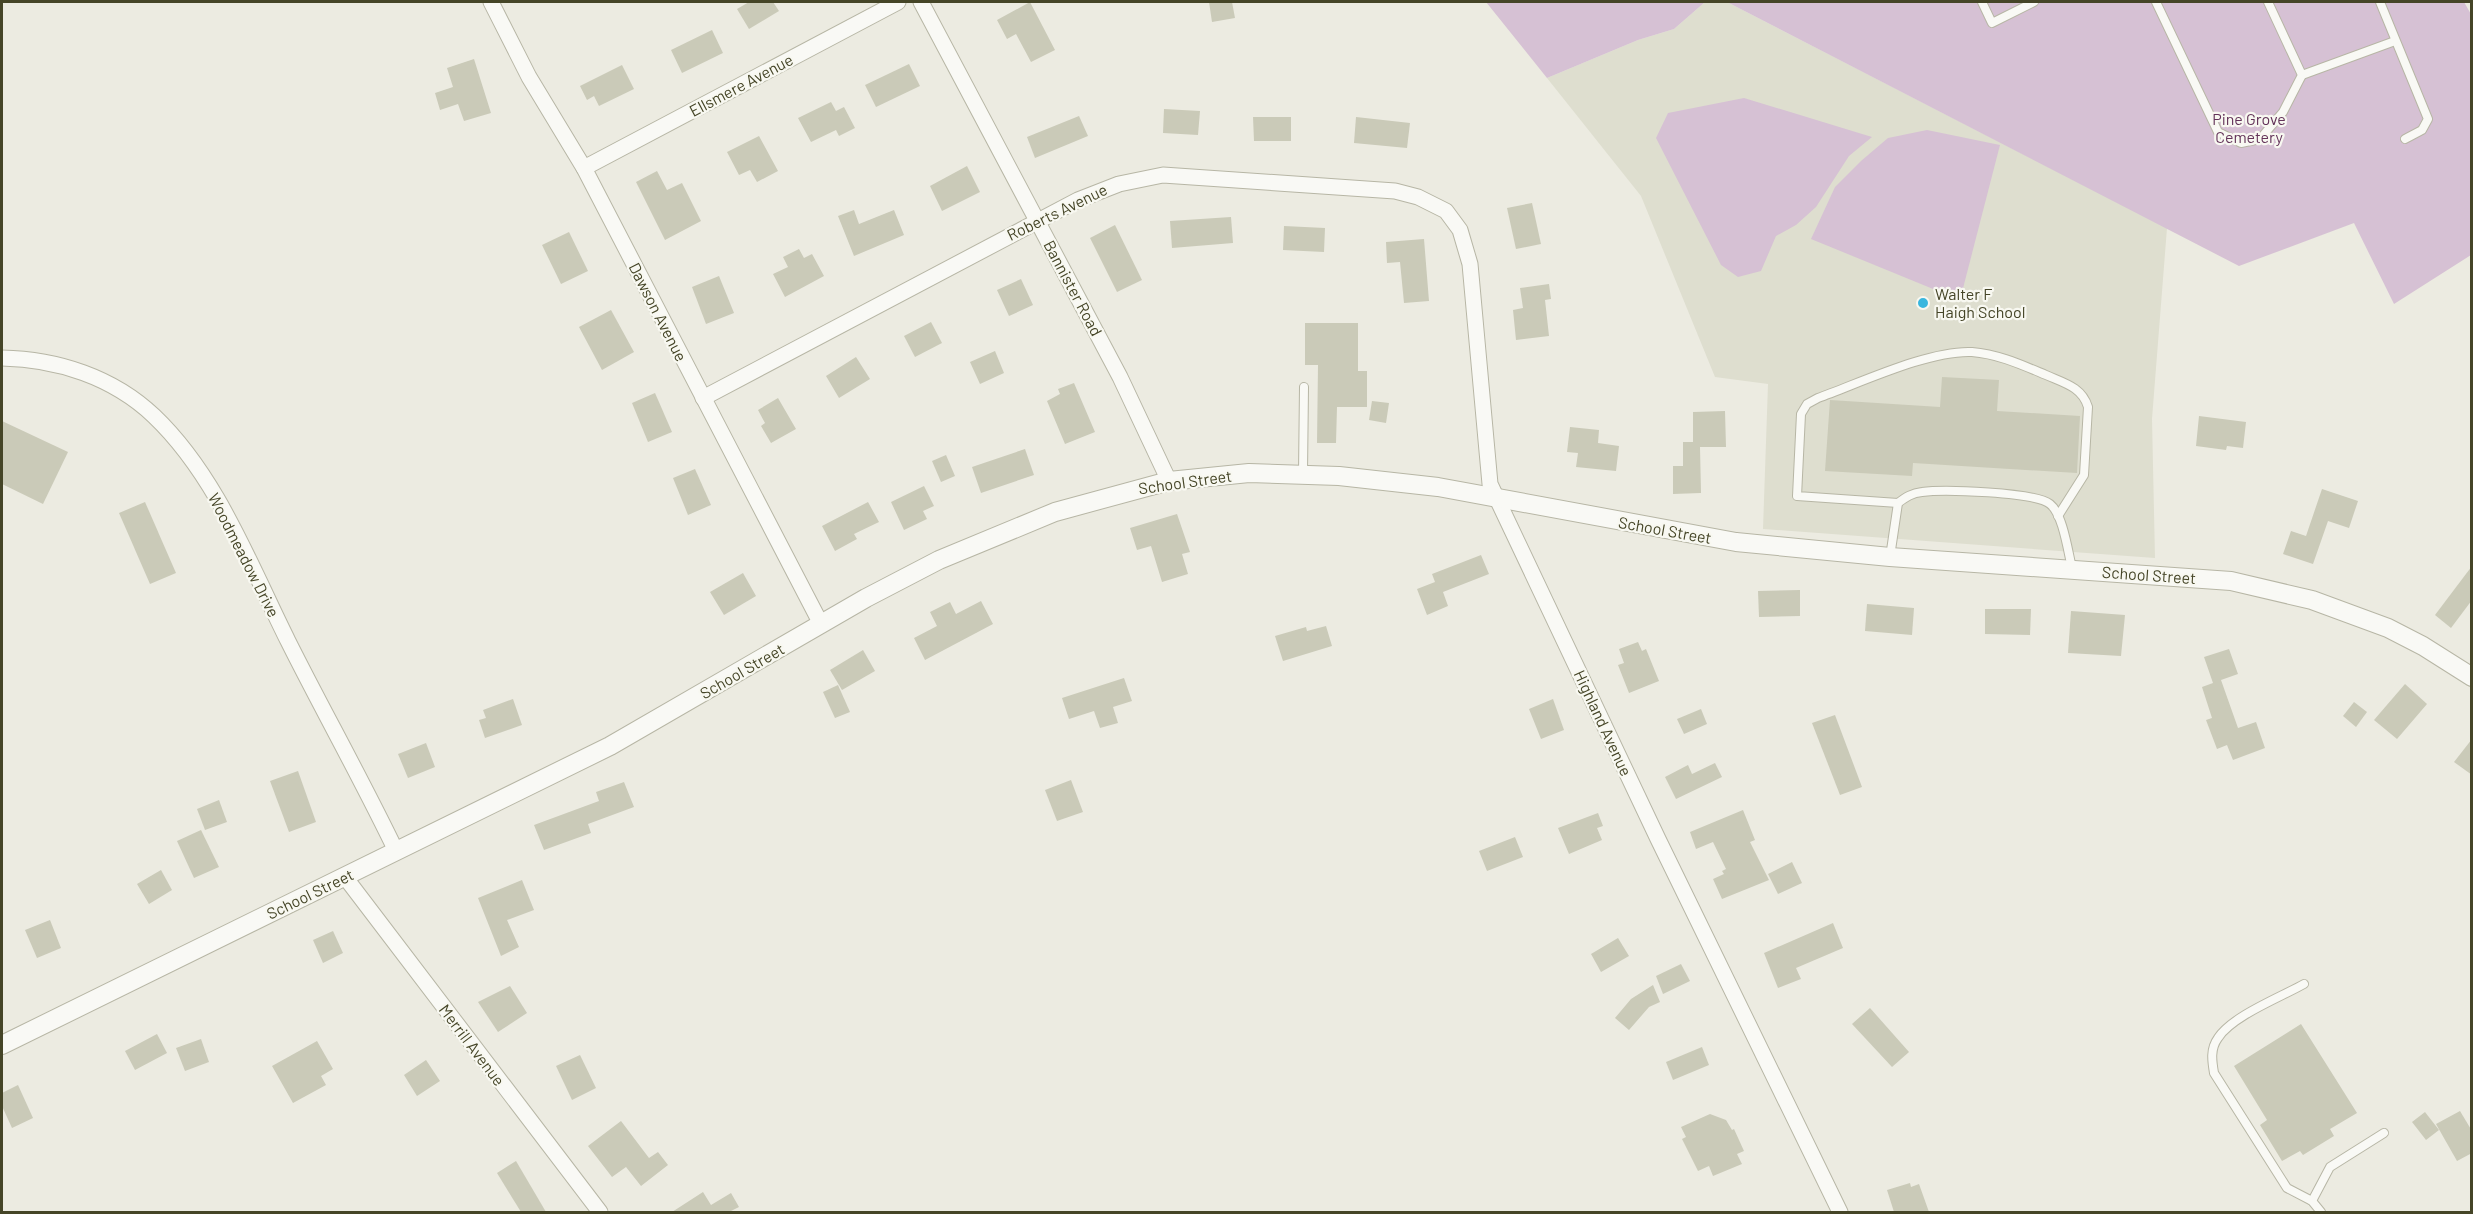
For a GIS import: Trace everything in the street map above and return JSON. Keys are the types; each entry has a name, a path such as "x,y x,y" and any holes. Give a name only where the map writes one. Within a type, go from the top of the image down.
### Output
{"street":[{"name":"Dawson Avenue","path":"491,2 529,77 584,168 821,624"},
{"name":"Ellsmere Avenue","path":"584,168 898,2"},
{"name":"Bannister Road","path":"921,2 1129,394 1169,481"},
{"name":"Roberts Avenue","path":"703,398 1037,220 1108,187 1162,175 1383,190 1418,197 1446,211"},
{"name":"Highland Avenue","path":"1446,211 1460,230 1468,253 1490,484 1658,840 1840,1212"},
{"name":"Woodmeadow Drive","path":"2,358 45,361 81,371 131,398 171,433 226,517 396,851"},
{"name":"School Street","path":"2,1045 609,746 903,578 980,541 1083,503 1169,481 1249,473 1303,473 1386,480 1736,542 1890,557 2220,580 2279,590 2388,628 2423,646 2472,677"},
{"name":"Merrill Avenue","path":"345,877 600,1212"}],"lane":[{"path":"1982,2 1992,23 2034,2"},
{"path":"2156,2 2218,132 2241,143 2260,139 2283,111 2302,75 2395,40"},
{"path":"2268,2 2302,75"},
{"path":"2380,2 2428,119 2422,130 2405,139"},
{"path":"1898,503 1797,496 1801,414 1807,404 1818,398 1937,356 1973,352 2015,362 2077,388 2086,398 2088,406 2084,475 2058,516"},
{"path":"1303,473 1304,387"},
{"path":"1890,557 1898,503 1909,494 1938,491 2026,496 2051,504 2058,516 2072,570"},
{"path":"2304,984 2230,1025 2217,1038 2212,1057 2214,1074 2287,1188 2312,1201 2321,1212"},
{"path":"2312,1201 2330,1167 2384,1133"}],"shaded area":[{"name":"Walter F Haigh School","path":"1705,2 1727,2 2167,228 2152,419 2155,558 1763,529 1768,384 1715,377 1641,196 1547,78 1638,40 1674,29"}],"green space":[{"path":"1486,2 1705,2 1674,29 1638,40 1547,78"},
{"name":"Pine Grove Cemetery","path":"1727,2 2464,2 2472,16 2471,255 2394,304 2354,223 2239,266"},
{"path":"1744,98 1872,137 1849,156 1816,207 1796,225 1776,236 1761,271 1738,277 1721,265 1656,138 1668,113"},
{"path":"1927,130 2000,145 1960,300 1811,239 1835,187 1861,161 1888,138"}],"building":[{"path":"749,2 773,2 779,11 749,29 737,9"},
{"path":"1030,2 1055,50 1031,62 1016,34 1007,39 997,20"},
{"path":"1209,2 1232,2 1235,18 1212,22"},
{"path":"712,30 723,53 682,73 671,50"},
{"path":"474,59 491,113 464,121 458,104 440,110 435,93 453,87 447,68"},
{"path":"909,64 920,86 876,107 865,85"},
{"path":"622,65 634,89 599,106 594,96 587,100 580,86"},
{"path":"831,102 836,111 844,107 855,128 839,136 836,130 811,142 798,118"},
{"path":"1164,109 1200,111 1198,135 1163,133"},
{"path":"1079,116 1088,136 1035,158 1027,137"},
{"path":"1253,117 1291,117 1291,141 1254,141"},
{"path":"1356,117 1410,123 1407,148 1354,143"},
{"path":"759,136 778,171 757,182 750,170 739,175 727,152"},
{"path":"967,166 980,192 942,211 930,186"},
{"path":"657,171 667,190 682,183 701,221 665,240 636,182"},
{"path":"1532,203 1541,244 1516,249 1507,208"},
{"path":"854,210 859,224 894,210 904,235 854,256 838,216"},
{"path":"1231,217 1233,243 1172,248 1170,221"},
{"path":"1115,225 1142,280 1117,292 1090,238"},
{"path":"1284,226 1325,228 1324,252 1283,250"},
{"path":"569,232 588,271 561,284 542,245"},
{"path":"1424,239 1429,301 1404,303 1400,262 1387,263 1386,242"},
{"path":"799,249 804,258 812,254 824,276 785,297 773,274 788,267 783,257"},
{"path":"719,276 734,313 706,324 692,287"},
{"path":"1021,279 1033,305 1009,316 997,290"},
{"path":"1549,284 1551,299 1545,300 1549,336 1516,340 1513,310 1523,308 1520,288"},
{"path":"611,310 634,352 602,370 579,327"},
{"path":"931,322 942,343 915,357 904,336"},
{"path":"1305,323 1358,323 1358,371 1367,371 1367,407 1337,407 1336,443 1317,443 1318,365 1305,365"},
{"path":"995,351 1004,373 980,384 970,362"},
{"path":"856,357 870,379 839,398 826,376"},
{"path":"1942,377 1999,380 1997,411 2080,416 2077,473 1913,463 1912,476 1825,471 1830,400 1940,407"},
{"path":"1074,383 1095,432 1065,444 1047,401 1060,394 1058,389"},
{"path":"655,393 672,432 648,442 632,403"},
{"path":"778,398 796,429 771,443 761,426 765,423 758,410"},
{"path":"1372,401 1389,403 1386,423 1369,420"},
{"path":"1725,411 1726,447 1700,447 1701,493 1673,494 1673,466 1683,466 1683,442 1693,442 1693,412"},
{"path":"2199,416 2246,422 2243,448 2227,446 2226,450 2196,446"},
{"path":"2,421 68,452 43,504 2,484"},
{"path":"1570,427 1599,430 1598,443 1619,446 1616,471 1576,467 1578,453 1567,452"},
{"path":"1025,449 1034,475 981,493 972,467"},
{"path":"946,455 955,476 941,482 932,461"},
{"path":"695,469 711,505 688,515 673,478"},
{"path":"924,486 934,506 923,511 927,519 904,530 891,502"},
{"path":"2322,489 2358,501 2349,528 2328,521 2313,564 2283,554 2291,531 2306,536"},
{"path":"145,502 176,573 150,584 119,513"},
{"path":"868,502 879,522 854,534 857,539 835,551 822,526"},
{"path":"1177,514 1190,552 1182,554 1188,574 1162,582 1151,546 1137,550 1130,528"},
{"path":"1481,555 1489,574 1443,592 1448,606 1427,615 1417,589 1435,582 1432,574"},
{"path":"2472,566 2472,600 2451,628 2435,615"},
{"path":"743,573 756,596 724,615 710,592"},
{"path":"1800,590 1800,616 1759,617 1758,591"},
{"path":"981,601 993,624 925,660 914,638 937,626 930,612 950,602 956,614"},
{"path":"1867,604 1914,608 1912,635 1865,631"},
{"path":"1985,609 2031,609 2030,635 1985,634"},
{"path":"2071,611 2125,615 2121,656 2068,653"},
{"path":"1326,626 1332,646 1283,661 1275,636 1306,627 1307,631"},
{"path":"1638,642 1642,651 1646,649 1659,681 1629,693 1618,665 1624,663 1619,649"},
{"path":"2229,649 2238,674 2221,680 2238,728 2256,722 2265,748 2233,760 2227,745 2217,749 2206,720 2212,718 2202,687 2213,683 2204,657"},
{"path":"863,650 875,671 842,690 830,670"},
{"path":"1124,678 1132,701 1113,707 1118,723 1100,728 1094,711 1069,719 1062,698"},
{"path":"2405,684 2427,704 2397,739 2374,720"},
{"path":"838,685 850,712 835,718 823,692"},
{"path":"513,699 522,725 485,738 479,720 486,718 483,710"},
{"path":"1553,699 1564,730 1541,739 1529,709"},
{"path":"2354,702 2367,712 2356,727 2343,716"},
{"path":"1701,709 1707,724 1684,734 1677,719"},
{"path":"1835,715 1862,787 1840,795 1812,723"},
{"path":"2472,739 2472,775 2454,762"},
{"path":"426,743 435,767 408,778 398,754"},
{"path":"1715,763 1722,777 1676,799 1665,777 1688,765 1692,774"},
{"path":"298,771 316,822 289,832 270,781"},
{"path":"1071,780 1083,812 1057,821 1045,790"},
{"path":"624,782 634,807 588,824 591,833 544,850 534,825 599,801 596,792"},
{"path":"219,800 227,822 205,830 197,809"},
{"path":"1743,810 1755,840 1750,842 1769,880 1722,899 1713,879 1724,874 1722,871 1726,869 1713,842 1696,849 1690,832"},
{"path":"1598,813 1603,826 1597,828 1602,840 1569,854 1558,828"},
{"path":"201,830 219,867 194,878 177,841"},
{"path":"1515,837 1523,857 1487,871 1479,851"},
{"path":"1792,862 1802,883 1778,894 1768,874"},
{"path":"161,870 172,890 149,904 137,884"},
{"path":"522,880 534,910 507,920 519,947 501,956 478,898"},
{"path":"50,920 61,948 37,958 25,930"},
{"path":"1833,923 1843,948 1796,968 1801,979 1778,988 1764,953"},
{"path":"333,931 343,953 323,963 313,940"},
{"path":"1618,938 1629,956 1601,972 1591,954"},
{"path":"1681,964 1690,981 1663,994 1656,976"},
{"path":"1653,985 1660,1002 1649,1007 1629,1030 1615,1018 1631,999"},
{"path":"510,986 527,1013 498,1032 478,1002"},
{"path":"1870,1008 1909,1052 1892,1067 1852,1024"},
{"path":"2301,1024 2357,1113 2330,1129 2334,1136 2303,1155 2300,1151 2282,1161 2260,1125 2267,1120 2234,1066"},
{"path":"157,1034 167,1053 135,1070 125,1051"},
{"path":"201,1039 209,1062 185,1071 176,1048"},
{"path":"317,1041 333,1069 321,1076 326,1085 293,1103 272,1066"},
{"path":"1702,1047 1709,1065 1673,1080 1666,1062"},
{"path":"580,1055 596,1088 572,1100 556,1066"},
{"path":"426,1060 440,1081 417,1096 404,1075"},
{"path":"18,1085 33,1118 12,1128 2,1106 2,1093"},
{"path":"2460,1111 2472,1131 2472,1153 2457,1161 2436,1124"},
{"path":"2425,1112 2439,1130 2426,1140 2412,1122"},
{"path":"1710,1114 1726,1120 1732,1130 1734,1129 1744,1151 1737,1154 1742,1164 1713,1176 1709,1166 1698,1171 1682,1139 1686,1137 1681,1127"},
{"path":"621,1121 649,1158 658,1152 668,1165 641,1186 626,1167 612,1177 588,1146"},
{"path":"516,1161 546,1212 521,1212 497,1173"},
{"path":"1910,1183 1911,1187 1919,1184 1929,1212 1894,1212 1887,1190"},
{"path":"703,1192 711,1205 731,1193 739,1207 729,1212 672,1212"}],"place":[{"name":"Walter F Haigh School","path":"1923,303"}]}
